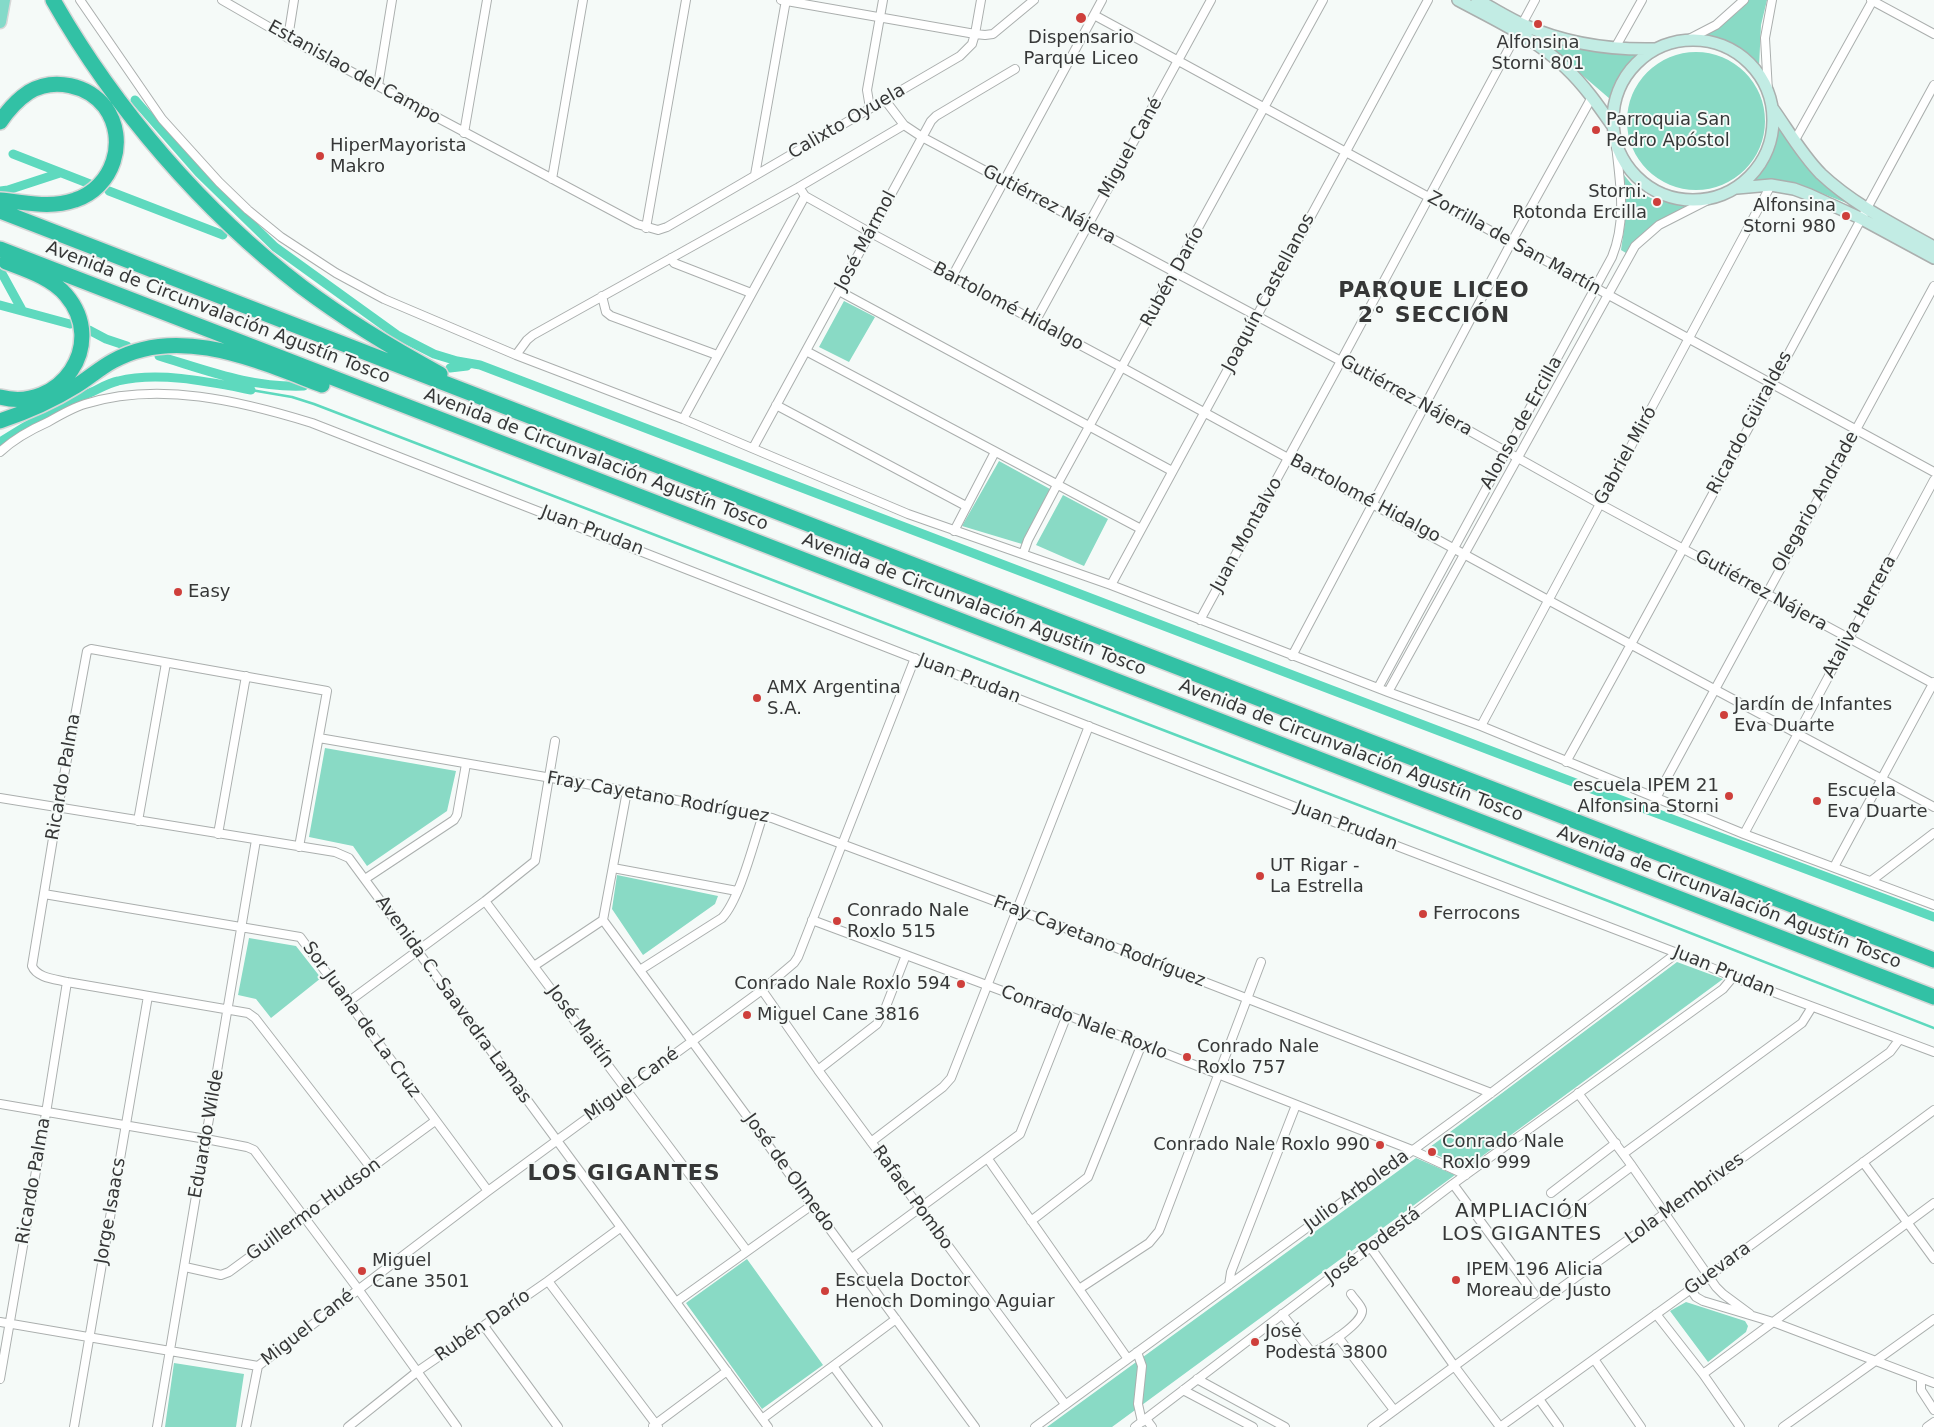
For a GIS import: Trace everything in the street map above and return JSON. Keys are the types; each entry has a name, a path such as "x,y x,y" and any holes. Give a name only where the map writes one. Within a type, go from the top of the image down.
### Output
{"highway":[{"path":"53,0 98,70 144,131 181,176 242,236 295,281 332,308 384,342 487,401"},
{"path":"0,122 15,103 31,91 50,85 72,86 90,94 104,107 112,122 116,139 116,156 108,176 94,191 85,196 76,200 35,206 0,200"},
{"name":"Avenida de Circunvalación Agustín Tosco","path":"0,211 1934,960"},
{"name":"Avenida de Circunvalación Agustín Tosco","path":"0,249 1934,997"},
{"path":"0,260 50,281 63,292 77,311 82,332 82,341 77,361 58,386 28,399 18,400 0,397"},
{"path":"0,421 54,399 123,356 144,348 166,345 194,346 232,354 269,365 384,408 423,413"}],"main road":[{"path":"0,22 4,0"}],"street":[{"path":"80,0 162,119 205,168 248,210 307,255 358,286 400,306 516,355 683,419 908,514 1110,585 1292,656 1481,726 1744,834 1934,905"},
{"name":"Estanislao del Campo","path":"222,0 288,38 464,133 646,228"},
{"path":"288,38 294,0"},
{"path":"378,86 392,0"},
{"path":"464,133 487,0"},
{"path":"552,179 583,0"},
{"path":"646,228 686,0"},
{"path":"755,174 784,0 975,34 993,34 1034,0"},
{"path":"870,108 867,90 883,0"},
{"path":"975,34 981,0"},
{"path":"952,277 1102,0"},
{"name":"Miguel Cané","path":"1035,322 1210,0"},
{"name":"Rubén Darío","path":"1023,554 1028,540 1057,485 1176,272 1323,0"},
{"name":"Joaquín Castellanos","path":"1110,585 1428,0"},
{"path":"1458,0 1520,28 1615,48 1655,48"},
{"path":"1477,0 1520,28 1565,67 1592,97 1612,125"},
{"name":"Juan Montalvo","path":"1200,620 1535,0"},
{"path":"1615,48 1642,0"},
{"path":"1689,39 1716,25 1744,0"},
{"path":"1737,188 1751,176 1762,162 1774,127 1773,109 1768,91 1765,38 1772,0"},
{"path":"1795,140 1872,0 1934,34"},
{"name":"Zorrilla de San Martín","path":"1094,15 1934,472"},
{"name":"Calixto Oyuela","path":"646,228 658,230 667,227 960,56 972,44 975,34"},
{"path":"1768,91 1756,69 1737,52 1714,42 1689,39 1655,48 1638,61 1624,77 1616,96 1612,125 1616,145 1625,163 1638,179 1654,190 1672,198 1692,200 1712,198 1737,188 1771,185 1794,189 1863,214 1934,247"},
{"name":"José Mármol","path":"753,448 922,137 936,116 1015,68"},
{"name":"Ricardo Güiraldes","path":"1566,762 1934,85"},
{"path":"1292,656 1511,243 1592,97"},
{"name":"Gutiérrez Nájera","path":"885,100 904,125 922,137 1425,406 1600,504 1934,683"},
{"path":"1773,109 1821,174 1863,214 1934,258"},
{"name":"Calixto Oyuela","path":"516,355 527,340 534,335 799,187 904,125"},
{"name":"Alonso de Ercilla","path":"1378,688 1596,288 1616,246 1621,226 1622,201 1616,145"},
{"name":"Gabriel Miró","path":"1481,726 1771,185"},
{"name":"Bartolomé Hidalgo","path":"799,187 805,196 870,233 1934,807"},
{"path":"683,419 805,196"},
{"name":"Alonso de Ercilla","path":"1388,692 1635,246 1659,225 1712,198"},
{"path":"671,258 674,263 751,293"},
{"name":"Olegario Andrade","path":"1656,798 1934,286"},
{"path":"839,291 1172,471"},
{"path":"602,296 606,312 611,316 718,355"},
{"path":"806,351 1141,529"},
{"name":"Juan Prudan","path":"0,452 22,435 66,412 85,404 134,394 202,397 277,412 322,426 1316,815 1678,953 1812,1007 1934,1052"},
{"path":"776,405 966,506"},
{"path":"954,531 995,452"},
{"name":"Ataliva Herrera","path":"1744,834 1934,480"},
{"name":"Ricardo Palma","path":"0,1379 67,982 40,975 34,972 32,966 85,654 91,649 166,662"},
{"name":"Miguel Cané","path":"246,1427 258,1366 556,1140 628,1090 762,990 794,963 798,957 915,658"},
{"path":"138,821 166,662 327,691 300,847"},
{"path":"218,834 246,676"},
{"path":"1834,867 1934,683"},
{"path":"871,1142 947,1084 1089,726"},
{"name":"Fray Cayetano Rodríguez","path":"318,738 762,815 1016,909 1491,1094"},
{"path":"348,1002 485,901 535,861 555,741"},
{"path":"365,879 454,820 457,815 466,764"},
{"path":"534,966 603,920 627,791"},
{"name":"Avenida C. Saavedra Lamas","path":"0,798 344,854 349,858 768,1427"},
{"path":"640,970 722,918 732,905 762,815"},
{"path":"1871,881 1934,834"},
{"name":"Eduardo Wilde","path":"157,1427 256,840"},
{"path":"613,868 737,891"},
{"name":"Sor Juana de La Cruz","path":"44,894 300,937 488,1191"},
{"name":"José Maitín","path":"485,901 747,1251"},
{"name":"José de Olmedo","path":"603,920 976,1427"},
{"name":"Conrado Nale Roxlo","path":"812,920 1067,1015 1141,1046 1412,1150 1466,1175"},
{"name":"Julio Arboleda","path":"1034,1427 1491,1094 1678,953"},
{"path":"818,1070 877,1024 906,956"},
{"path":"1080,1290 1155,1237 1159,1231 1261,962"},
{"name":"José Podestá","path":"1135,1427 1453,1184 1723,989 1733,976"},
{"path":"67,982 248,1013 255,1018 371,1168"},
{"name":"Rafael Pombo","path":"762,990 919,1208 1066,1404"},
{"name":"Jorge Isaacs","path":"74,1427 148,996"},
{"path":"1624,1154 1802,1023 1812,1007"},
{"path":"852,1258 1016,1138 1023,1129 1067,1015"},
{"name":"Lola Membrives","path":"1372,1427 1540,1303 1890,1052 1899,1040"},
{"path":"1031,1221 1088,1177 1141,1046"},
{"path":"1578,1093 1624,1154 1723,1294 1750,1314"},
{"path":"0,1104 206,1139 254,1150 418,1371 457,1427"},
{"path":"1229,1285 1231,1272 1296,1105"},
{"name":"Guevara","path":"1500,1427 1934,1110"},
{"name":"Guillermo Hudson","path":"185,1267 225,1274 436,1121"},
{"path":"1551,1193 1616,1144"},
{"path":"988,1159 1128,1359"},
{"path":"1863,1162 1934,1259"},
{"path":"1568,1214 1632,1166"},
{"path":"1453,1184 1534,1294"},
{"path":"1703,1374 1934,1203"},
{"path":"676,1302 812,1205"},
{"name":"Rubén Darío","path":"348,1427 418,1371 548,1281 620,1228"},
{"path":"1371,1248 1500,1427"},
{"path":"548,1281 655,1426 727,1371"},
{"path":"1690,1290 1703,1301 1773,1322 1934,1383"},
{"path":"1282,1314 1312,1352 1338,1337 1356,1324 1361,1317 1361,1308 1350,1294"},
{"path":"1656,1314 1703,1374 1740,1427"},
{"path":"762,1419 896,1319"},
{"path":"1783,1427 1934,1319"},
{"path":"0,1322 258,1366"},
{"path":"484,1326 558,1427"},
{"path":"1338,1337 1394,1410"},
{"path":"1137,1352 1142,1366 1138,1404 1144,1420 1152,1427"},
{"path":"1594,1360 1641,1427"},
{"path":"833,1366 878,1427"},
{"path":"1921,1378 1921,1390 1934,1410"},
{"path":"1197,1379 1285,1427"},
{"path":"1183,1390 1253,1427"},
{"path":"1539,1399 1559,1427"},
{"path":"1927,1427 1934,1422"}],"green space":[{"path":"1749,0 1767,0 1761,25 1759,67 1746,55 1733,47 1702,35 1727,20"},
{"path":"1532,32 1590,49 1639,55 1620,74 1611,92 1610,99"},
{"path":"1696,52 1722,57 1745,72 1760,95 1765,121 1760,147 1745,170 1722,185 1696,190 1670,185 1647,170 1632,147 1627,121 1632,95 1647,72 1670,57"},
{"path":"1777,122 1799,156 1849,204 1808,188 1788,183 1745,183 1759,171 1768,157 1774,140"},
{"path":"1624,175 1639,191 1652,199 1689,205 1654,225 1626,253 1621,250 1625,222"},
{"path":"844,301 875,317 849,362 819,347"},
{"path":"999,461 1050,489 1022,544 962,526"},
{"path":"1063,495 1108,519 1084,566 1036,545"},
{"path":"325,748 456,771 447,811 367,866 353,846 309,837"},
{"path":"617,875 718,896 715,904 643,955 612,909"},
{"path":"249,938 296,946 321,978 271,1018 256,999 238,995"},
{"path":"1677,962 1723,979 1466,1168 1426,1150"},
{"path":"1416,1158 1455,1175 1112,1427 1047,1427"},
{"path":"747,1259 823,1365 762,1409 686,1303"},
{"path":"1686,1302 1745,1321 1748,1326 1746,1332 1708,1362 1670,1311"},
{"path":"174,1363 244,1374 236,1427 165,1427"}],"waterway":[{"path":"135,100 199,173 275,247 397,335 434,354 480,365 1565,779 1934,917"},
{"path":"13,154 90,184"},
{"path":"0,191 60,173"},
{"path":"109,191 223,235"},
{"path":"0,270 22,310"},
{"path":"0,305 70,324"},
{"path":"89,330 106,339 127,346"},
{"path":"159,356 213,373 248,381 285,386 304,386"},
{"path":"450,368 467,366"},
{"path":"0,442 65,405 118,381 134,378 167,377 251,390"},
{"path":"251,390 292,397 314,404 1934,1028"}],"place":[{"name":"Dispensario Parque Liceo","path":"1081,18"},
{"name":"Alfonsina Storni 801","path":"1538,24"},
{"name":"Parroquia San Pedro Apóstol","path":"1596,130"},
{"name":"HiperMayorista Makro","path":"320,156"},
{"name":"Storni. Rotonda Ercilla","path":"1657,202"},
{"name":"Alfonsina Storni 980","path":"1846,216"},
{"name":"Easy","path":"178,592"},
{"name":"AMX Argentina S.A.","path":"757,698"},
{"name":"Jardín de Infantes Eva Duarte","path":"1724,715"},
{"name":"escuela IPEM 21 Alfonsina Storni","path":"1729,796"},
{"name":"Escuela Eva Duarte","path":"1817,801"},
{"name":"UT Rigar - La Estrella","path":"1260,876"},
{"name":"Ferrocons","path":"1423,914"},
{"name":"Conrado Nale Roxlo 515","path":"837,921"},
{"name":"Conrado Nale Roxlo 594","path":"961,984"},
{"name":"Miguel Cane 3816","path":"747,1015"},
{"name":"Conrado Nale Roxlo 757","path":"1187,1057"},
{"name":"Conrado Nale Roxlo 990","path":"1380,1145"},
{"name":"Conrado Nale Roxlo 999","path":"1432,1152"},
{"name":"Miguel Cane 3501","path":"362,1271"},
{"name":"IPEM 196 Alicia Moreau de Justo","path":"1456,1280"},
{"name":"Escuela Doctor Henoch Domingo Aguiar","path":"825,1291"},
{"name":"José Podestá 3800","path":"1255,1342"}],"district":[{"name":"PARQUE LICEO 2° SECCIÓN","path":"1434,304"},
{"name":"LOS GIGANTES","path":"624,1174"},
{"name":"AMPLIACIÓN LOS GIGANTES","path":"1522,1224"}]}
